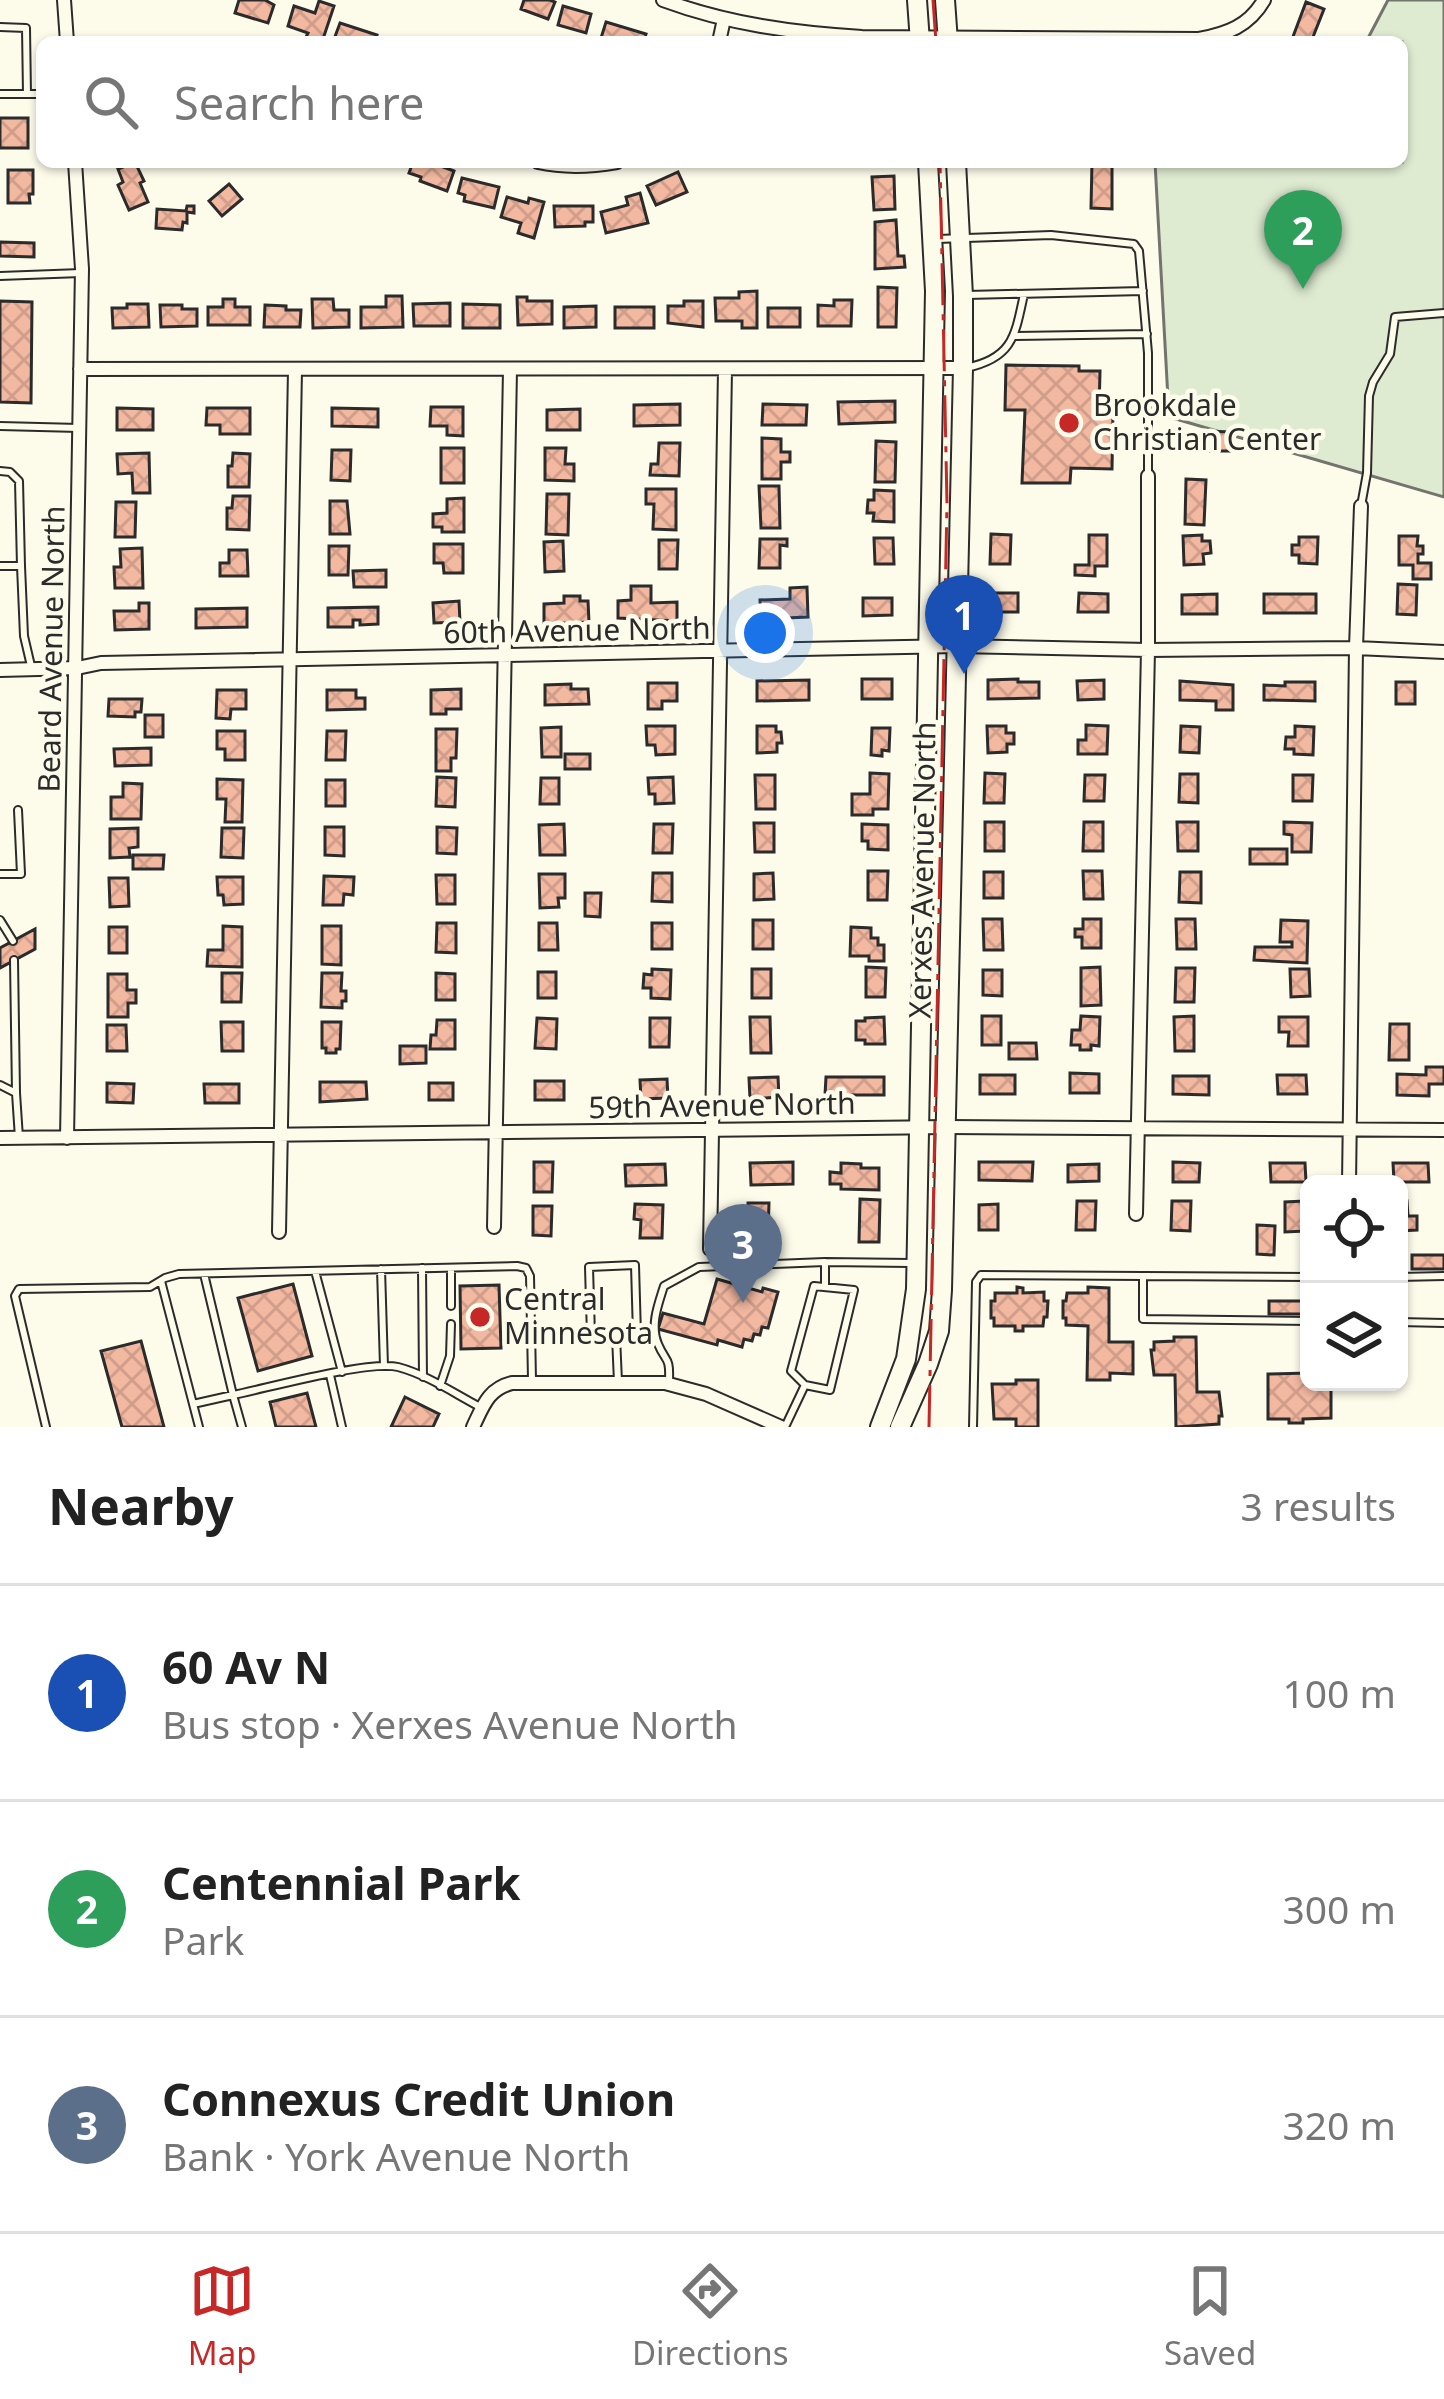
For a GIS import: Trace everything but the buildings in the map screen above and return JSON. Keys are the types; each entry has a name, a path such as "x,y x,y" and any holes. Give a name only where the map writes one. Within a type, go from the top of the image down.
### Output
{"street":[{"path":"64,0 67,36"},
{"path":"663,0 724,19 856,36"},
{"path":"917,0 920,36"},
{"path":"945,0 948,36"},
{"path":"1215,36 1240,27 1264,0"},
{"path":"720,36 724,19"},
{"name":"Beard Avenue North","path":"67,1138 81,273 75,168"},
{"name":"Xerxes Avenue North","path":"880,1427 906,1359 916,1289 933,368 928,168"},
{"name":"Xerxes Avenue North","path":"900,1427 939,1331 948,1126 962,368 956,168"},
{"path":"80,369 962,368"},
{"path":"279,1232 296,370"},
{"path":"494,1227 510,370"},
{"path":"710,1249 725,370"},
{"path":"1136,1214 1148,476"},
{"path":"1349,1175 1361,506"},
{"name":"60th Avenue North","path":"0,670 101,663 957,646 1444,652"},
{"name":"59th Avenue North","path":"0,1138 948,1126 1444,1130"},
{"path":"473,1427 492,1392 501,1386 618,1382 669,1383 783,1427"}],"lane":[{"path":"0,27 26,28 28,94"},
{"path":"0,94 36,94"},
{"path":"933,239 1051,235 1134,244 1139,251 1147,334 1148,476"},
{"path":"0,276 81,273"},
{"path":"963,296 1143,291"},
{"path":"962,368 988,363 1006,350 1016,336 1024,294"},
{"path":"1361,506 1369,396 1390,354 1395,317 1444,313"},
{"path":"1016,336 1147,334"},
{"path":"0,426 79,428"},
{"path":"0,471 10,472 19,481 24,635 31,669"},
{"path":"0,566 21,566"},
{"path":"0,874 21,874 18,810"},
{"path":"0,920 14,941"},
{"path":"14,960 19,1138"},
{"path":"0,1085 16,1093"},
{"path":"825,1262 825,1287"},
{"path":"669,1383 670,1362 656,1342 655,1317 664,1286 699,1267 916,1263"},
{"path":"635,1265 637,1335 616,1336 591,1336 589,1267 635,1265"},
{"path":"422,1268 423,1377"},
{"path":"451,1306 452,1268"},
{"path":"46,1427 15,1296 19,1289 150,1287 179,1274 526,1268 532,1383"},
{"path":"381,1269 384,1366"},
{"path":"315,1271 343,1373"},
{"path":"204,1274 242,1427"},
{"path":"973,1427 976,1282 981,1275 1300,1276"},
{"path":"1143,1276 1143,1319 1300,1321"},
{"path":"1408,1276 1444,1276"},
{"path":"161,1281 199,1427"},
{"path":"814,1286 854,1290 830,1390 805,1385 790,1371 814,1286"},
{"path":"1408,1322 1444,1323"},
{"path":"440,1386 450,1356 452,1324"},
{"path":"616,1336 618,1382"},
{"path":"193,1404 393,1366 482,1408"},
{"path":"330,1375 342,1427"},
{"path":"783,1427 805,1385"}],"green space":[{"path":"1388,0 1444,0 1444,497 1169,417 1155,168 1408,168 1408,36 1369,36"}],"power":[{"path":"933,0 936,36"},
{"path":"929,1427 947,503 940,168"}],"place":[{"name":"Centennial Park","path":"1303,289"},
{"name":"Brookdale Christian Center","path":"1069,423"},
{"name":"60 Av N","path":"964,674"},
{"name":"Connexus Credit Union","path":"743,1303"},
{"name":"Central Minnesota","path":"480,1317"}]}
